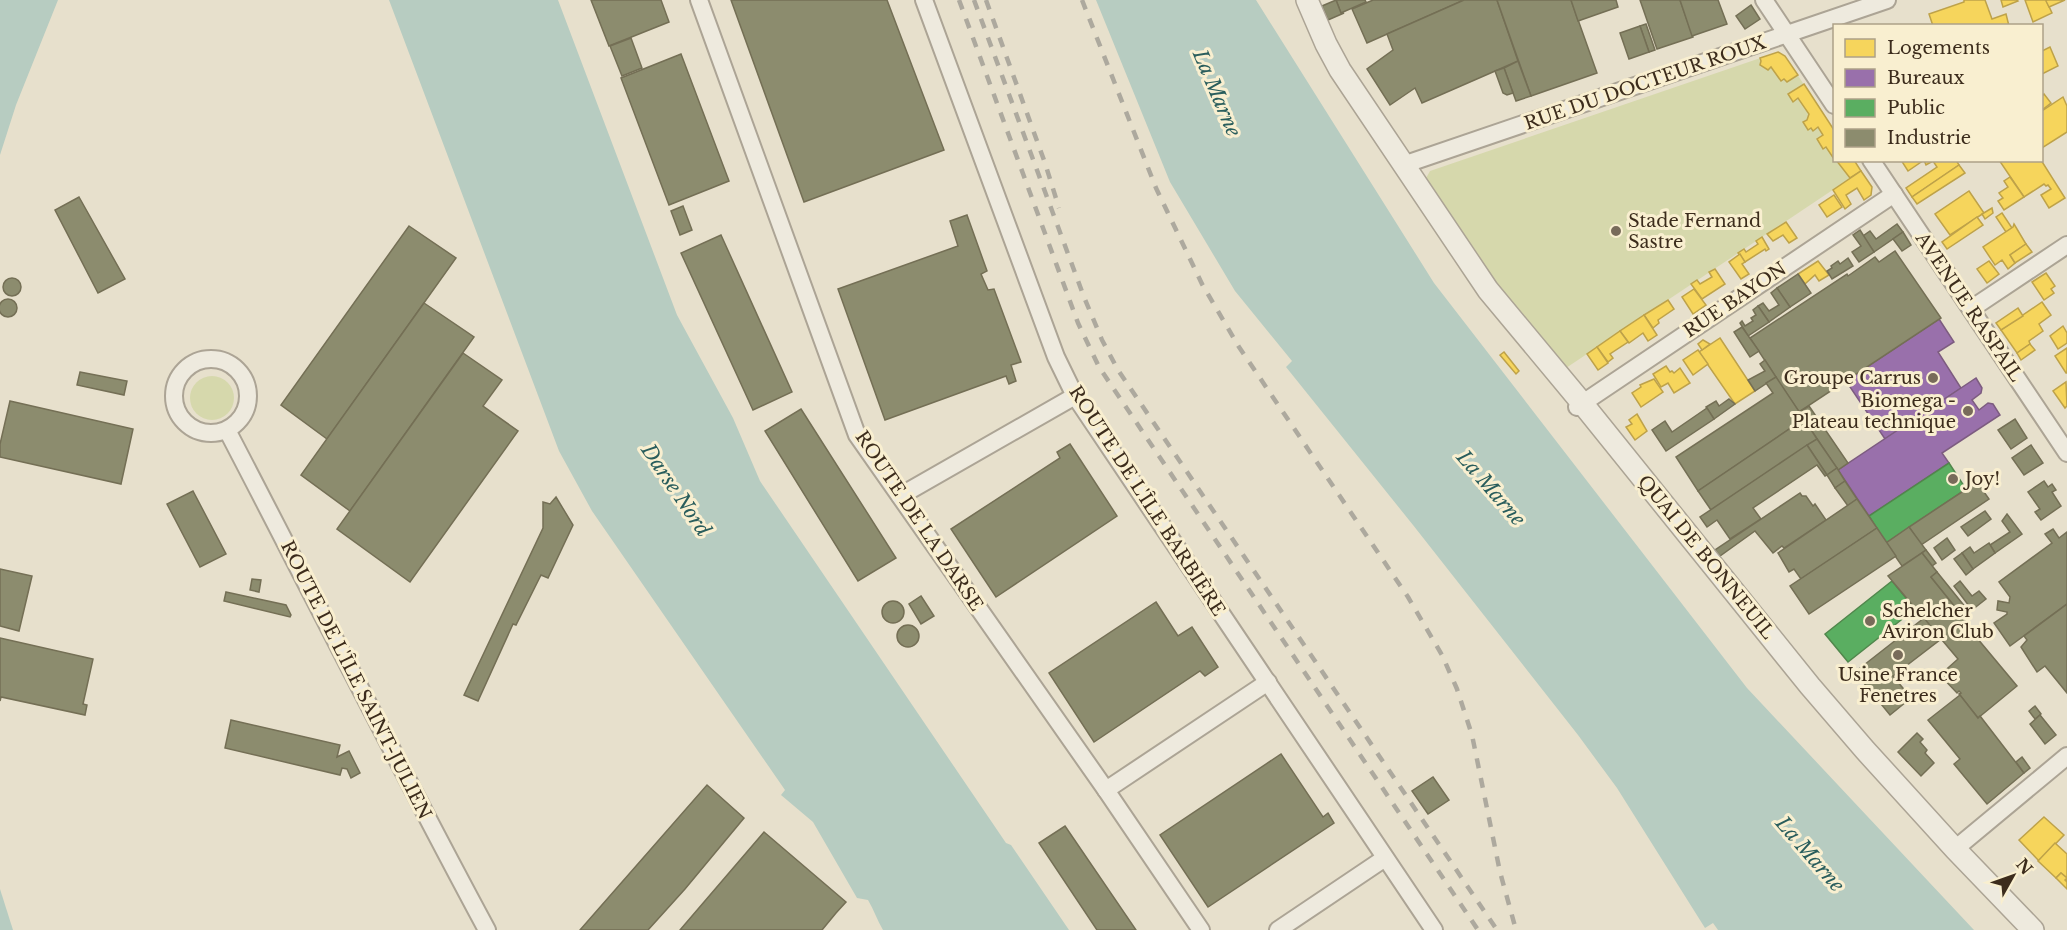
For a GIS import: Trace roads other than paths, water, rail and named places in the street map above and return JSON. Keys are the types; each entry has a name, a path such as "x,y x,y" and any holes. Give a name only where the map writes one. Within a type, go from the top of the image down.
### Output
{"street":[{"name":"ROUTE DE LA DARSE","path":"699,0 857,435 1106,790 1201,930"},
{"name":"ROUTE DE L'ÎLE BARBIÈRE","path":"924,0 1056,357 1075,396 1434,930"},
{"name":"QUAI DE BONNEUIL","path":"1307,0 1340,70 1488,290 1579,405 1810,686 1955,849 2033,930"},
{"path":"1764,0 1833,103"},
{"name":"RUE DU DOCTEUR ROUX","path":"1403,165 1887,0"},
{"name":"AVENUE RASPAIL","path":"1872,162 2067,453"},
{"name":"RUE BAYON","path":"1579,405 1894,194"},
{"path":"1971,309 2067,245"},
{"path":"207,358 230,363 246,380 249,392 244,414 237,424 227,430 204,433 183,420 176,409 174,397 176,384 187,367 196,361 207,358"},
{"path":"900,496 1075,396"},
{"name":"ROUTE DE L'ÎLE SAINT-JULIEN","path":"227,430 487,930"},
{"path":"1106,790 1268,682"},
{"path":"1955,849 2067,756"},
{"path":"1278,930 1385,858"}],"water":[{"path":"0,0 58,0 16,105 0,155"},
{"name":"Darse Nord","path":"389,0 558,0 677,315 733,418 760,481 1006,843 1011,845 1069,930 883,930 868,900 857,898 813,822 781,795 785,790 592,511 559,451"},
{"name":"La Marne","path":"1096,0 1256,0 1434,283 1747,688 1974,930 1718,930 1713,923 1705,928 1617,788 1578,735 1286,367 1292,361 1235,291 1170,182"},
{"path":"0,889 13,930 0,930"}],"railway":[{"path":"959,0 1078,323 1099,367 1478,930"},
{"path":"974,0 1084,297 1102,340 1118,370 1497,930"},
{"path":"986,0 1059,208"},
{"path":"1082,0 1156,188 1202,284 1239,347 1408,597 1442,655 1457,689 1472,735 1500,872 1516,930"}],"place":[{"name":"Stade Fernand Sastre","path":"1616,231"},
{"name":"Groupe Carrus","path":"1933,378"},
{"name":"Biomega - Plateau technique","path":"1968,411"},
{"name":"Joy!","path":"1953,479"},
{"name":"Schelcher Aviron Club","path":"1870,621"},
{"name":"Usine France Fenetres","path":"1898,655"}]}
